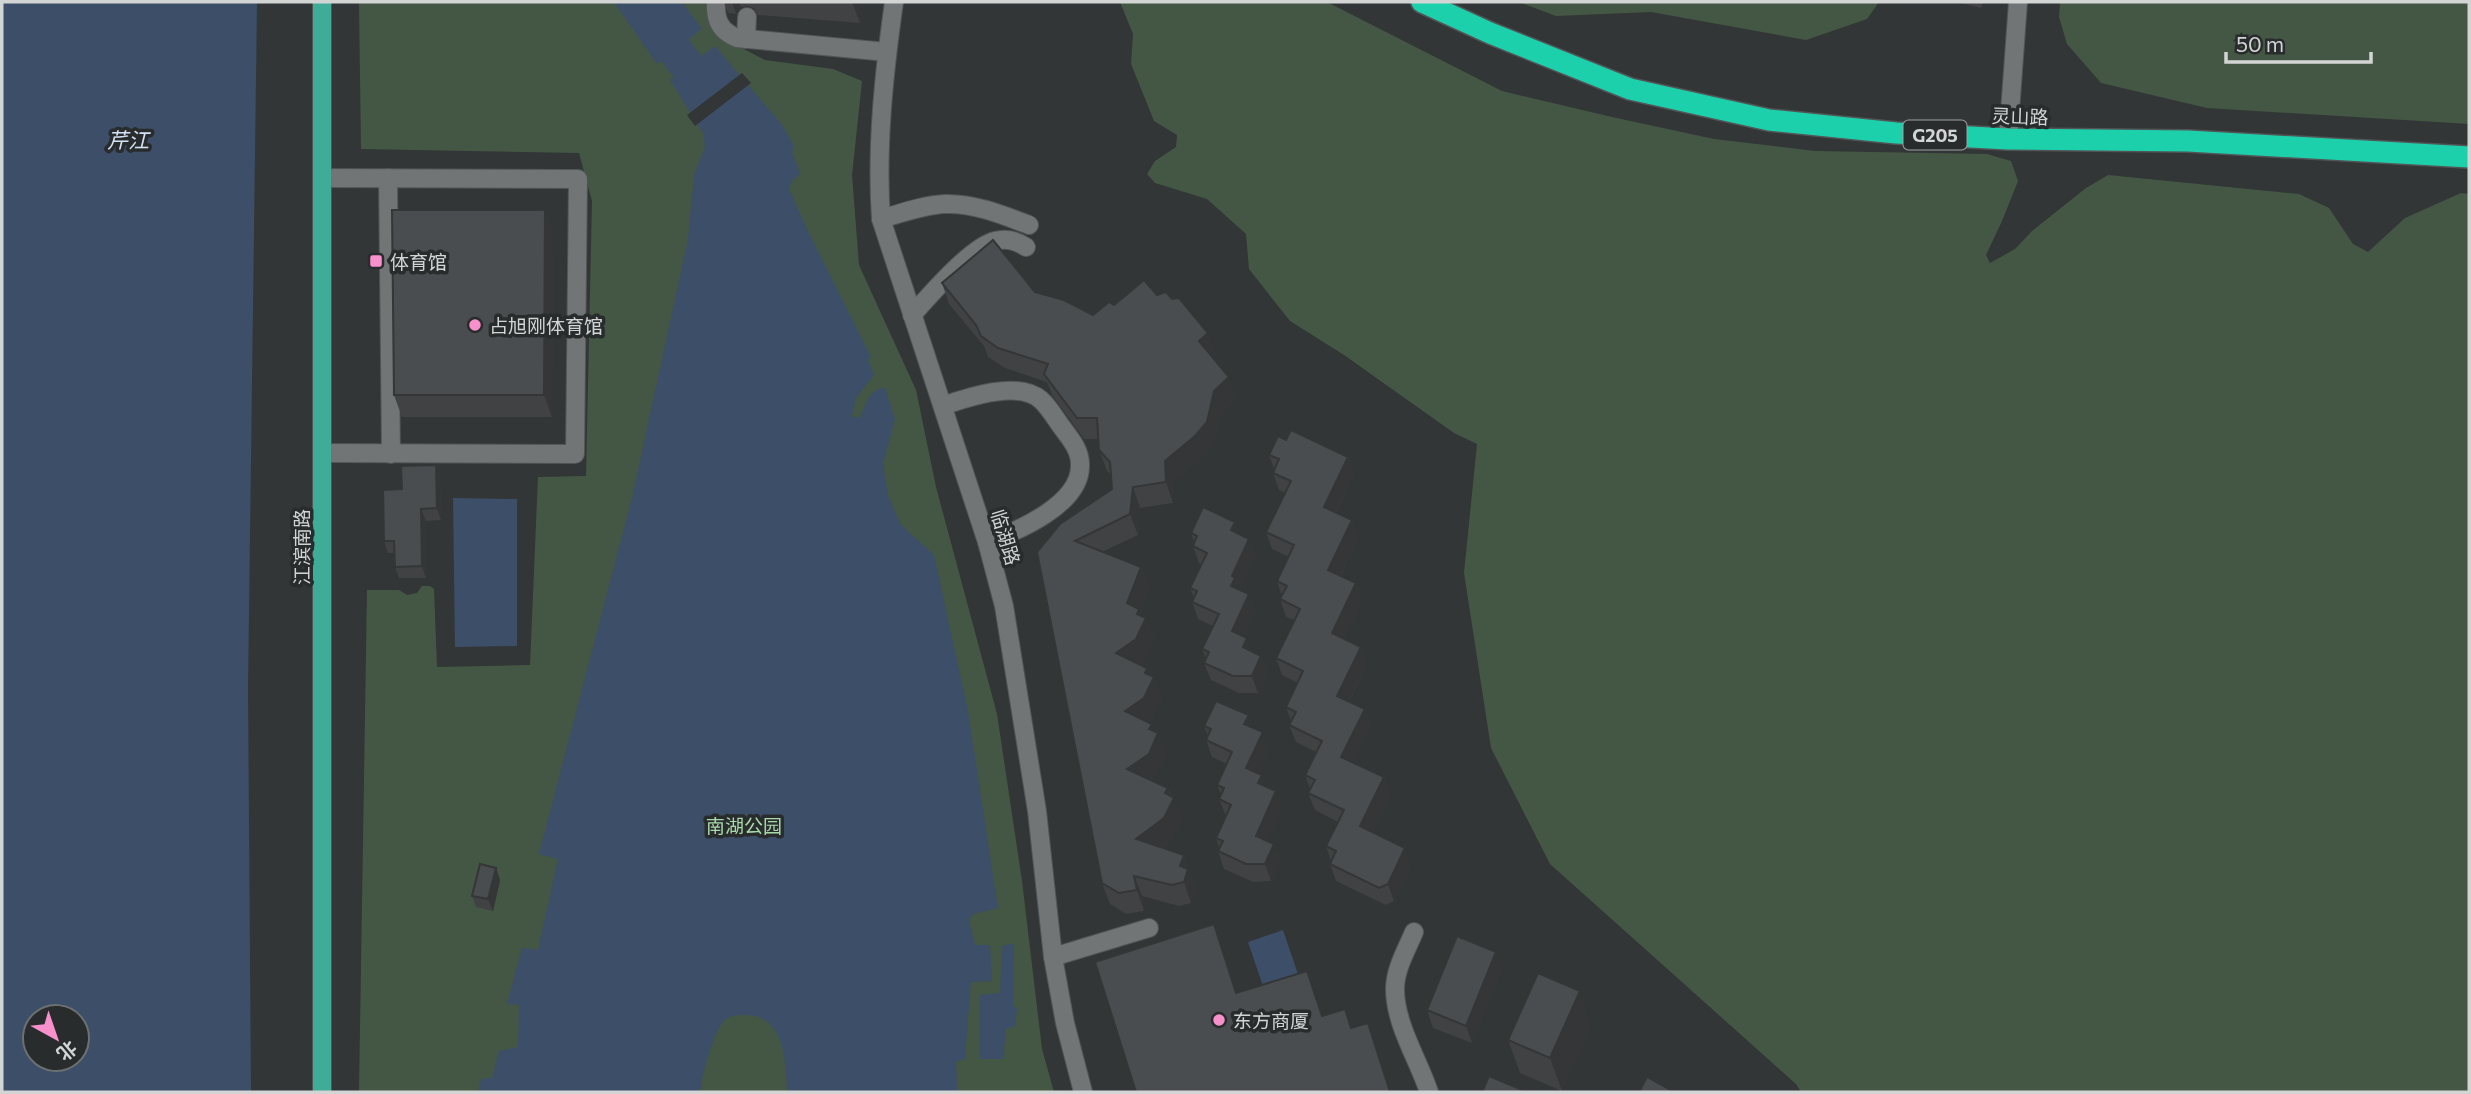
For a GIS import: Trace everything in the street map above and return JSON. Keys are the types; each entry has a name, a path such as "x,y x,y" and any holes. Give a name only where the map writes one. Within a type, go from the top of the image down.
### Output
{"highway":[{"name":"灵山路","path":"1422,2 1490,33 1630,89 1769,120 1896,133 2008,139 2188,141 2469,157"}],"main road":[{"name":"江滨南路","path":"322,2 322,1092"}],"street":[{"path":"716,2 717,20 721,28 737,38 887,52"},
{"name":"临湖路","path":"894,2 887,52 878,186 881,219 987,542 1004,606 1037,811 1053,957 1065,1023 1083,1092"},
{"path":"2008,139 2018,2"},
{"path":"746,39 747,17"},
{"path":"322,178 578,179 575,454 322,453"},
{"path":"388,178 391,454"},
{"path":"881,219 946,204 991,211 1029,225"},
{"path":"912,315 950,274 992,241 1003,239 1027,247"},
{"path":"943,406 962,399 1003,391 1026,392 1041,399 1076,446 1080,464 1078,479 1062,502 1011,533 987,542"},
{"path":"1053,957 1149,928"},
{"path":"1414,932 1395,988 1403,1025 1429,1092"}],"green space":[{"name":"南湖公园","path":"359,2 709,2 719,36 765,60 833,69 862,81 852,175 859,265 916,390 936,487 997,714 1022,881 1042,1049 1054,1092 359,1092 367,590 399,590 407,595 417,593 422,586 434,589 437,667 530,665 538,477 586,476 592,201 579,153 361,149"},
{"path":"1120,2 1327,2 1502,91 1612,117 1714,139 1815,151 1987,154 2011,161 2018,181 1986,255 1990,263 2015,249 2032,231 2086,188 2108,175 2299,194 2329,208 2353,244 2368,252 2405,218 2461,193 2469,194 2469,1092 1801,1092 1796,1084 1550,864 1491,748 1464,573 1477,444 1454,433 1344,355 1290,321 1249,269 1246,234 1207,199 1155,183 1147,174 1155,161 1176,147 1177,135 1154,121 1131,64 1133,34"},
{"path":"1519,2 1879,2 1867,19 1806,40 1651,12 1556,16"},
{"path":"2060,2 2469,2 2469,124 2207,108 2101,83 2067,44 2059,17"}],"water":[{"name":"芹江","path":"2,2 257,2 248,689 251,1092 2,1092"},
{"path":"614,2 682,2 702,29 657,64"},
{"path":"715,46 783,126 794,146 792,152 800,174 792,181 789,189 871,357 868,360 874,375 856,398 852,416 860,418 872,394 885,388 895,419 883,464 888,496 901,525 934,555 968,711 998,908 973,914 969,920 975,945 990,945 992,981 971,982 965,1059 956,1062 957,1090 965,1092 787,1092 784,1055 776,1032 769,1023 759,1017 738,1015 725,1020 716,1034 700,1092 478,1092 481,1079 492,1078 499,1051 518,1047 519,1005 507,1004 522,948 538,950 558,859 539,854 632,498 688,239 694,175 705,147 703,133 670,80"},
{"path":"453,498 517,499 517,646 455,647"},
{"path":"1283,930 1299,977 1264,989 1248,942"},
{"path":"1014,943 1013,1004 1017,1009 1015,1026 1006,1029 1003,1059 980,1059 980,995 1000,993 1002,946"}],"pier":[{"path":"742,73 751,83 695,126 687,115"}],"building":[{"name":"占旭刚体育馆","path":"392,210 545,210 544,395 394,395"},
{"path":"993,240 1035,292 1064,300 1093,315 1109,302 1114,305 1144,280 1157,295 1166,292 1172,299 1179,298 1208,333 1199,341 1229,377 1214,391 1207,422 1165,461 1166,482 1133,487 1130,514 1075,541 1141,567 1127,603 1139,609 1137,614 1146,618 1136,639 1116,653 1147,668 1145,673 1154,677 1144,698 1125,711 1152,724 1149,729 1158,733 1149,754 1127,769 1168,788 1165,793 1174,798 1164,818 1136,839 1184,855 1180,866 1188,869 1184,882 1172,885 1134,876 1137,890 1119,893 1102,883 1037,552 1060,524 1112,489 1110,462 1099,450 1097,418 1077,418 1044,374 1048,364 998,348 981,336 976,325 942,283"},
{"path":"1291,430 1348,457 1324,507 1352,520 1328,570 1356,583 1332,633 1361,647 1337,696 1365,709 1341,757 1384,777 1360,826 1405,848 1388,884 1379,888 1330,864 1336,851 1326,846 1344,810 1308,793 1315,780 1305,775 1322,741 1289,725 1296,712 1286,707 1303,671 1276,658 1300,609 1280,599 1287,586 1277,581 1294,545 1266,532 1291,481 1273,473 1279,459 1269,455 1278,436 1286,440"},
{"path":"436,465 437,508 421,509 422,566 395,567 394,541 384,541 383,490 402,489 401,466"},
{"path":"1203,507 1235,522 1231,530 1249,539 1232,576 1235,578 1231,586 1249,594 1232,631 1247,638 1243,647 1261,656 1252,676 1233,676 1204,663 1209,652 1202,649 1219,614 1192,602 1197,591 1190,588 1207,553 1193,546 1197,536 1191,533"},
{"path":"1216,701 1249,715 1244,724 1263,732 1246,768 1262,775 1258,783 1276,791 1256,836 1274,844 1265,864 1246,864 1218,851 1223,841 1216,838 1231,805 1219,799 1224,788 1217,785 1232,752 1206,740 1211,729 1204,726"},
{"path":"480,864 496,868 488,899 472,896"},
{"name":"东方商厦","path":"1214,924 1236,993 1307,971 1322,1016 1345,1009 1351,1028 1368,1023 1390,1092 1136,1092 1095,962"},
{"path":"1457,936 1496,952 1466,1026 1427,1010"},
{"path":"1538,973 1580,991 1550,1058 1508,1040"},
{"path":"1489,1076 1527,1092 1482,1092"},
{"path":"1647,1077 1674,1092 1639,1092"}],"waterway":[{"path":"637,2 688,67"}],"place":[{"name":"体育馆","path":"376,261"},
{"name":"占旭刚体育馆","path":"475,325"},
{"name":"东方商厦","path":"1219,1020"}]}
